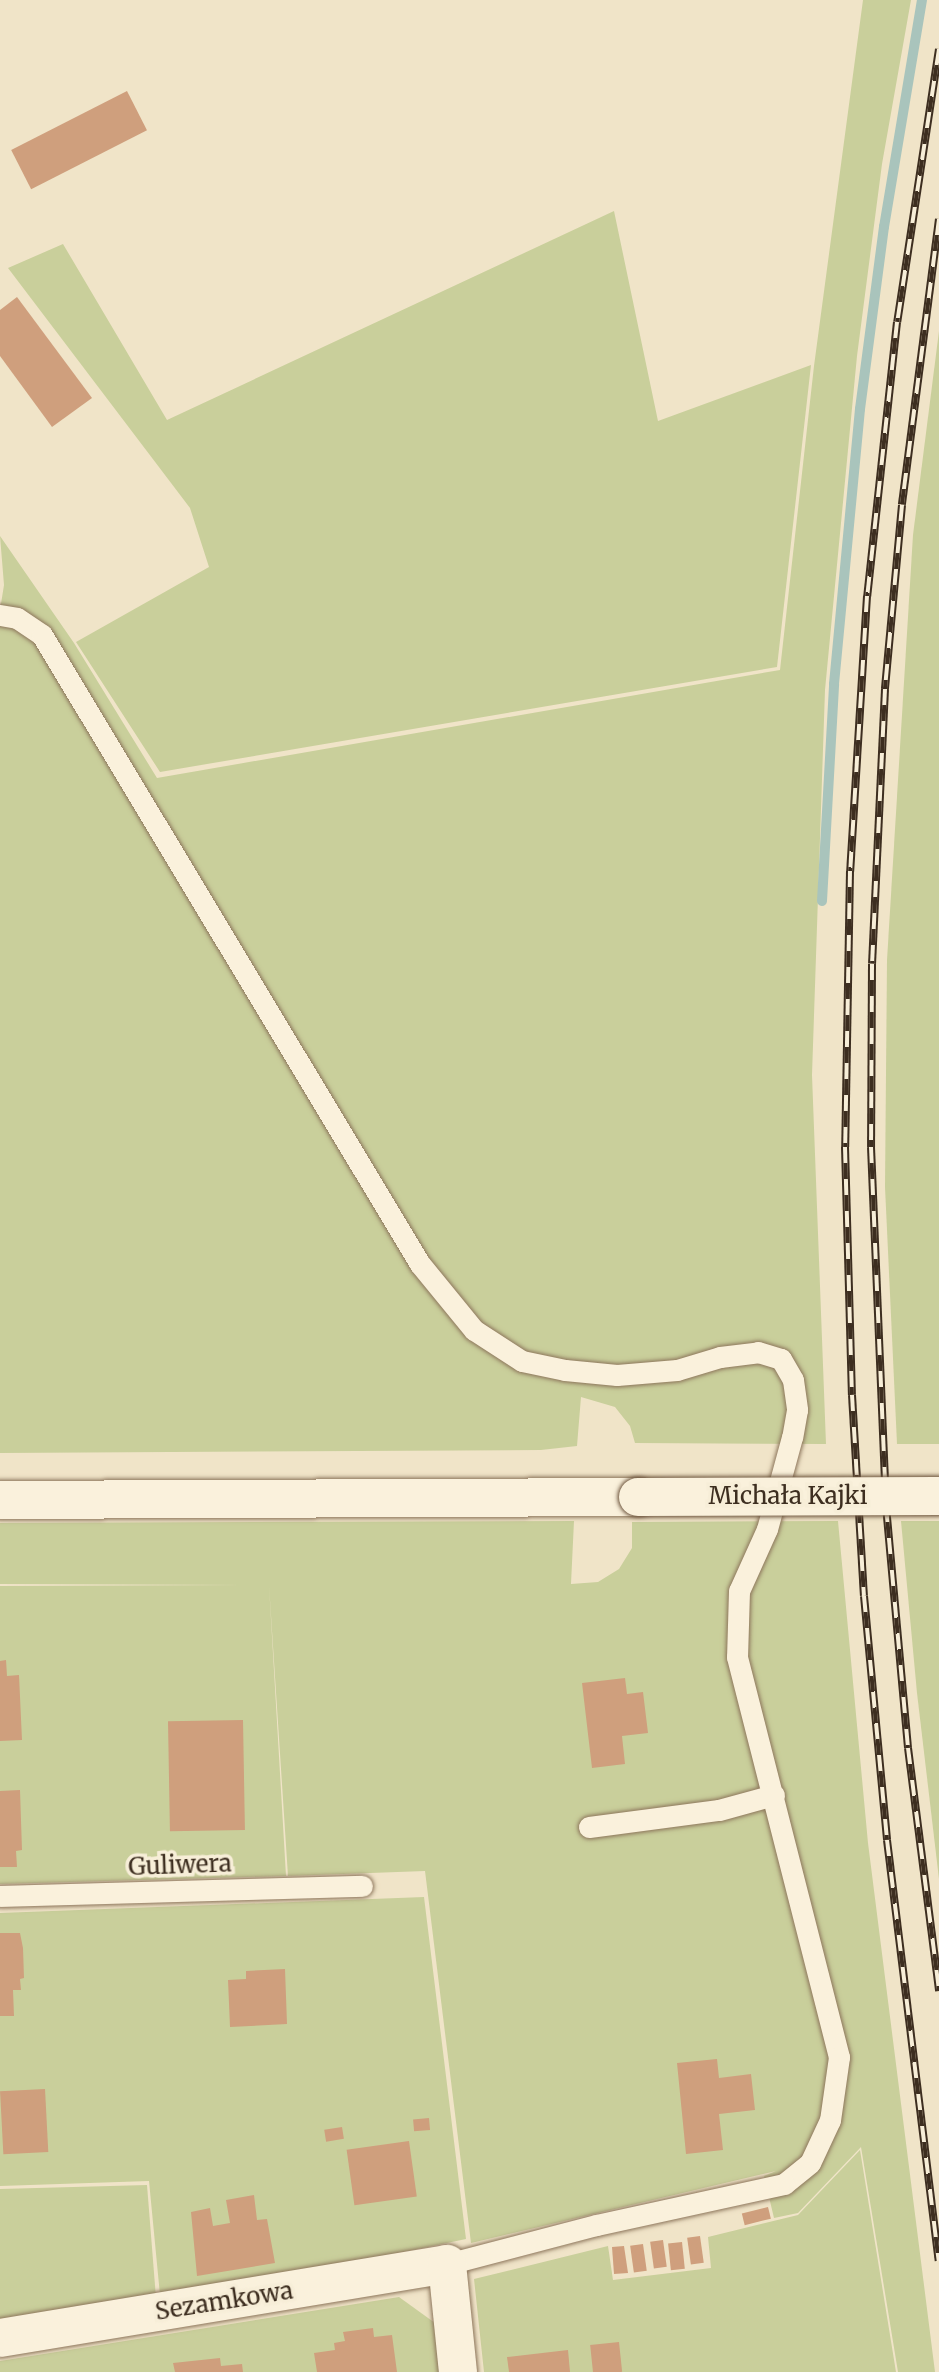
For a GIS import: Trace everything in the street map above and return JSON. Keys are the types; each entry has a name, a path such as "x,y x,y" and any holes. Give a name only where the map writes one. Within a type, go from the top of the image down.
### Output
{"street":[{"name":"Michała Kajki","path":"0,1500 939,1496"},
{"name":"Sezamkowa","path":"0,2338 447,2264"},
{"path":"447,2264 458,2372"}],"lane":[{"path":"0,615 17,618 42,635 420,1264 474,1330 522,1361 617,1375 677,1370 720,1357 758,1352 781,1359 793,1380 797,1410 767,1529 738,1591 737,1644 839,2057 830,2120 810,2163 784,2184 596,2225 447,2264"},
{"path":"589,1827 719,1810 774,1795"},
{"name":"Guliwera","path":"0,1896 362,1886"}],"green space":[{"path":"863,0 911,0 882,164 857,356 825,690 812,1075 826,1444 635,1443 630,1426 615,1407 581,1397 577,1446 541,1450 0,1453 0,610 4,585 0,536 74,643 157,778 780,670 814,366"},
{"path":"614,211 658,421 811,365 777,667 160,772 76,642 209,567 190,508 8,268 63,244 167,420"},
{"path":"939,331 939,1444 897,1444 885,1187 887,960 913,535"},
{"path":"574,1521 571,1584 598,1582 619,1569 632,1548 632,1522 838,1521 868,1843 935,2372 898,2372 861,2147 798,2213 774,2218 764,2176 776,2171 471,2243 425,1871 288,1876 269,1585 286,1876 0,1884 0,1586 244,1585 0,1584 0,1523"},
{"path":"901,1521 939,1521 939,1879 917,1693"},
{"path":"424,1897 466,2239 341,2265 160,2295 149,2181 0,2186 0,1913"},
{"path":"860,2150 896,2372 484,2372 474,2279 608,2246 613,2280 711,2268 708,2237 798,2215"},
{"path":"147,2185 156,2298 0,2321 0,2189"},
{"path":"399,2297 435,2323 440,2372 0,2372 0,2361"}],"building":[{"path":"127,91 147,130 31,189 11,150"},
{"path":"17,297 92,398 52,427 0,356 0,310"},
{"path":"6,1660 7,1676 19,1675 22,1740 0,1741 0,1661"},
{"path":"625,1678 627,1694 643,1692 648,1733 622,1736 625,1764 592,1768 582,1683"},
{"path":"243,1720 245,1830 170,1831 168,1721"},
{"path":"20,1790 22,1850 16,1851 17,1867 0,1867 0,1791"},
{"path":"0,1933 20,1933 23,1948 24,1978 20,1979 21,1990 13,1990 14,2016 0,2016"},
{"path":"285,1969 287,2024 230,2027 228,1980 246,1979 246,1971"},
{"path":"717,2059 719,2078 751,2074 755,2110 719,2114 723,2150 686,2154 677,2063"},
{"path":"45,2089 48,2152 3,2154 0,2091"},
{"path":"429,2118 430,2130 414,2131 413,2119"},
{"path":"342,2127 344,2139 326,2142 324,2130"},
{"path":"409,2141 417,2196 354,2205 347,2150"},
{"path":"254,2195 257,2220 267,2219 275,2263 197,2276 191,2212 210,2208 213,2226 230,2223 226,2200"},
{"path":"768,2207 771,2219 745,2225 742,2214"},
{"path":"700,2236 704,2263 691,2265 687,2238"},
{"path":"663,2240 667,2267 654,2269 650,2242"},
{"path":"682,2242 685,2269 671,2270 668,2243"},
{"path":"643,2244 647,2271 634,2273 630,2246"},
{"path":"624,2246 628,2273 614,2274 612,2247"},
{"path":"373,2328 374,2337 392,2335 397,2372 317,2372 314,2353 335,2350 334,2343 345,2341 343,2332"},
{"path":"619,2342 622,2372 593,2372 590,2345"},
{"path":"568,2350 570,2372 509,2372 507,2357"},
{"path":"220,2358 221,2366 242,2364 243,2372 175,2372 173,2363"}],"waterway":[{"path":"822,901 834,684 860,409 884,227 922,0"}],"railway":[{"path":"939,49 897,322 867,596 850,871 845,1147 852,1395 864,1596 887,1840 939,2261"},
{"path":"939,219 902,505 885,689 872,964 871,1147 886,1506 908,1748 939,1991"}]}
